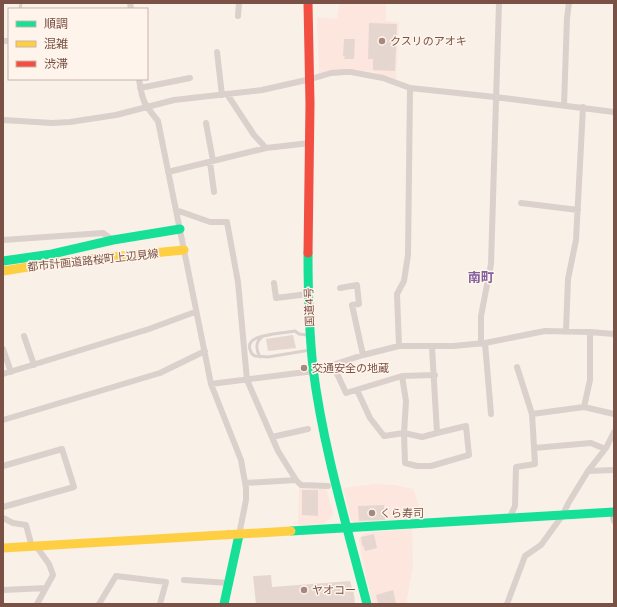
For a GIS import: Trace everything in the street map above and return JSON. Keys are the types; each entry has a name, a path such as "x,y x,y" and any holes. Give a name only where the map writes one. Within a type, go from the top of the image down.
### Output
{"main road":[{"name":"国道4号","path":"308,3 311,80 308,294 310,334 314,371 326,446 367,604"},
{"name":"都市計画道路桜町上辺見線","path":"3,261 180,229"},
{"name":"都市計画道路桜町上辺見線","path":"3,271 59,262 184,250"},
{"path":"3,548 562,516 613,515"},
{"path":"224,604 239,535"}],"street":[{"path":"238,16 239,3"},
{"path":"491,414 481,316 491,264 499,3"},
{"path":"564,105 567,18 569,3"},
{"path":"217,52 224,95 254,135 266,148"},
{"path":"3,120 52,123 70,122 116,115 146,106 174,100 262,90 311,80 331,73 351,72 383,78 410,88 614,112"},
{"path":"140,88 190,78"},
{"path":"139,80 141,97 158,121 195,312 211,384 241,460 246,500 239,535"},
{"path":"399,346 397,294 404,280 408,255 410,88"},
{"path":"566,331 567,290 576,240 583,108"},
{"path":"206,123 212,161 214,192"},
{"path":"168,172 266,148 310,143"},
{"path":"521,203 578,210"},
{"path":"176,210 210,222 227,222 238,282 247,380 278,451 296,480 301,485 328,486"},
{"path":"3,240 103,233 113,240"},
{"path":"274,283 276,298 308,294"},
{"path":"340,288 357,285 360,304 352,305 363,356"},
{"path":"3,374 149,329 195,312"},
{"path":"211,384 314,371 399,346 454,346 545,331 614,334"},
{"path":"584,407 590,380 590,332"},
{"path":"24,336 34,365"},
{"path":"432,347 437,433"},
{"path":"3,349 11,372"},
{"path":"3,420 160,373 204,351"},
{"path":"333,365 346,393 402,376 434,375"},
{"path":"509,519 515,506 516,467 535,464 532,414 517,367"},
{"path":"357,390 370,418 384,436 404,433 422,437 466,426 469,455 431,466 417,466 405,463 404,433 406,401 402,376"},
{"path":"532,414 584,407 614,414"},
{"path":"272,437 308,429"},
{"path":"507,604 525,556 541,545 562,516 588,471 605,449 614,432"},
{"path":"534,448 591,443 605,449"},
{"path":"3,466 62,449 74,487 3,507"},
{"path":"588,471 614,470"},
{"path":"245,483 296,480"},
{"path":"3,518 13,523 26,525 34,547 50,564 53,575 37,604"},
{"path":"108,604 100,603 116,576 166,582 160,604"},
{"path":"184,580 229,583"},
{"path":"3,590 46,588"}],"lane":[{"path":"310,334 299,334 295,331 263,336 250,342 249,347 252,354 260,357 312,350"},
{"path":"260,357 258,354 257,344 263,336"}],"shaded area":[{"path":"340,3 386,4 386,21 399,22 396,81 374,72 354,69 337,70 319,75 317,17 337,19"},
{"path":"375,484 395,485 413,489 423,517 408,519 408,522 357,524 351,520 343,488"},
{"path":"299,487 326,488 333,514 330,519 323,524 298,525"},
{"path":"412,529 413,565 406,604 373,604 362,559 359,539 364,533"}],"building":[{"name":"クスリのアオキ","path":"369,23 397,24 395,71 373,70 373,59 368,59"},
{"path":"344,39 355,39 354,59 344,59"},
{"path":"293,335 296,348 268,351 266,339"},
{"path":"302,490 318,490 318,516 302,515"},
{"name":"くら寿司","path":"384,505 385,520 359,521 358,506"},
{"path":"374,534 377,548 365,551 363,545 362,546 361,537"},
{"name":"ヤオコー","path":"271,575 272,587 350,581 355,604 256,604 253,576"},
{"path":"393,590 396,603 378,604 376,595"}],"traffic: fast":[{"path":"3,261 52,254 113,240 180,229"},
{"path":"308,253 311,339 317,398 336,487 367,604"},
{"path":"291,531 614,512"},
{"path":"224,604 239,535"}],"traffic: slow":[{"path":"3,271 59,262 184,250"},
{"path":"3,548 291,531"}],"traffic: jam":[{"path":"308,3 310,104 308,253"}],"place":[{"name":"クスリのアオキ","path":"382,41"},
{"name":"交通安全の地蔵","path":"304,368"},
{"name":"くら寿司","path":"372,513"},
{"name":"ヤオコー","path":"304,590"}],"district":[{"name":"南町","path":"481,277"}]}
